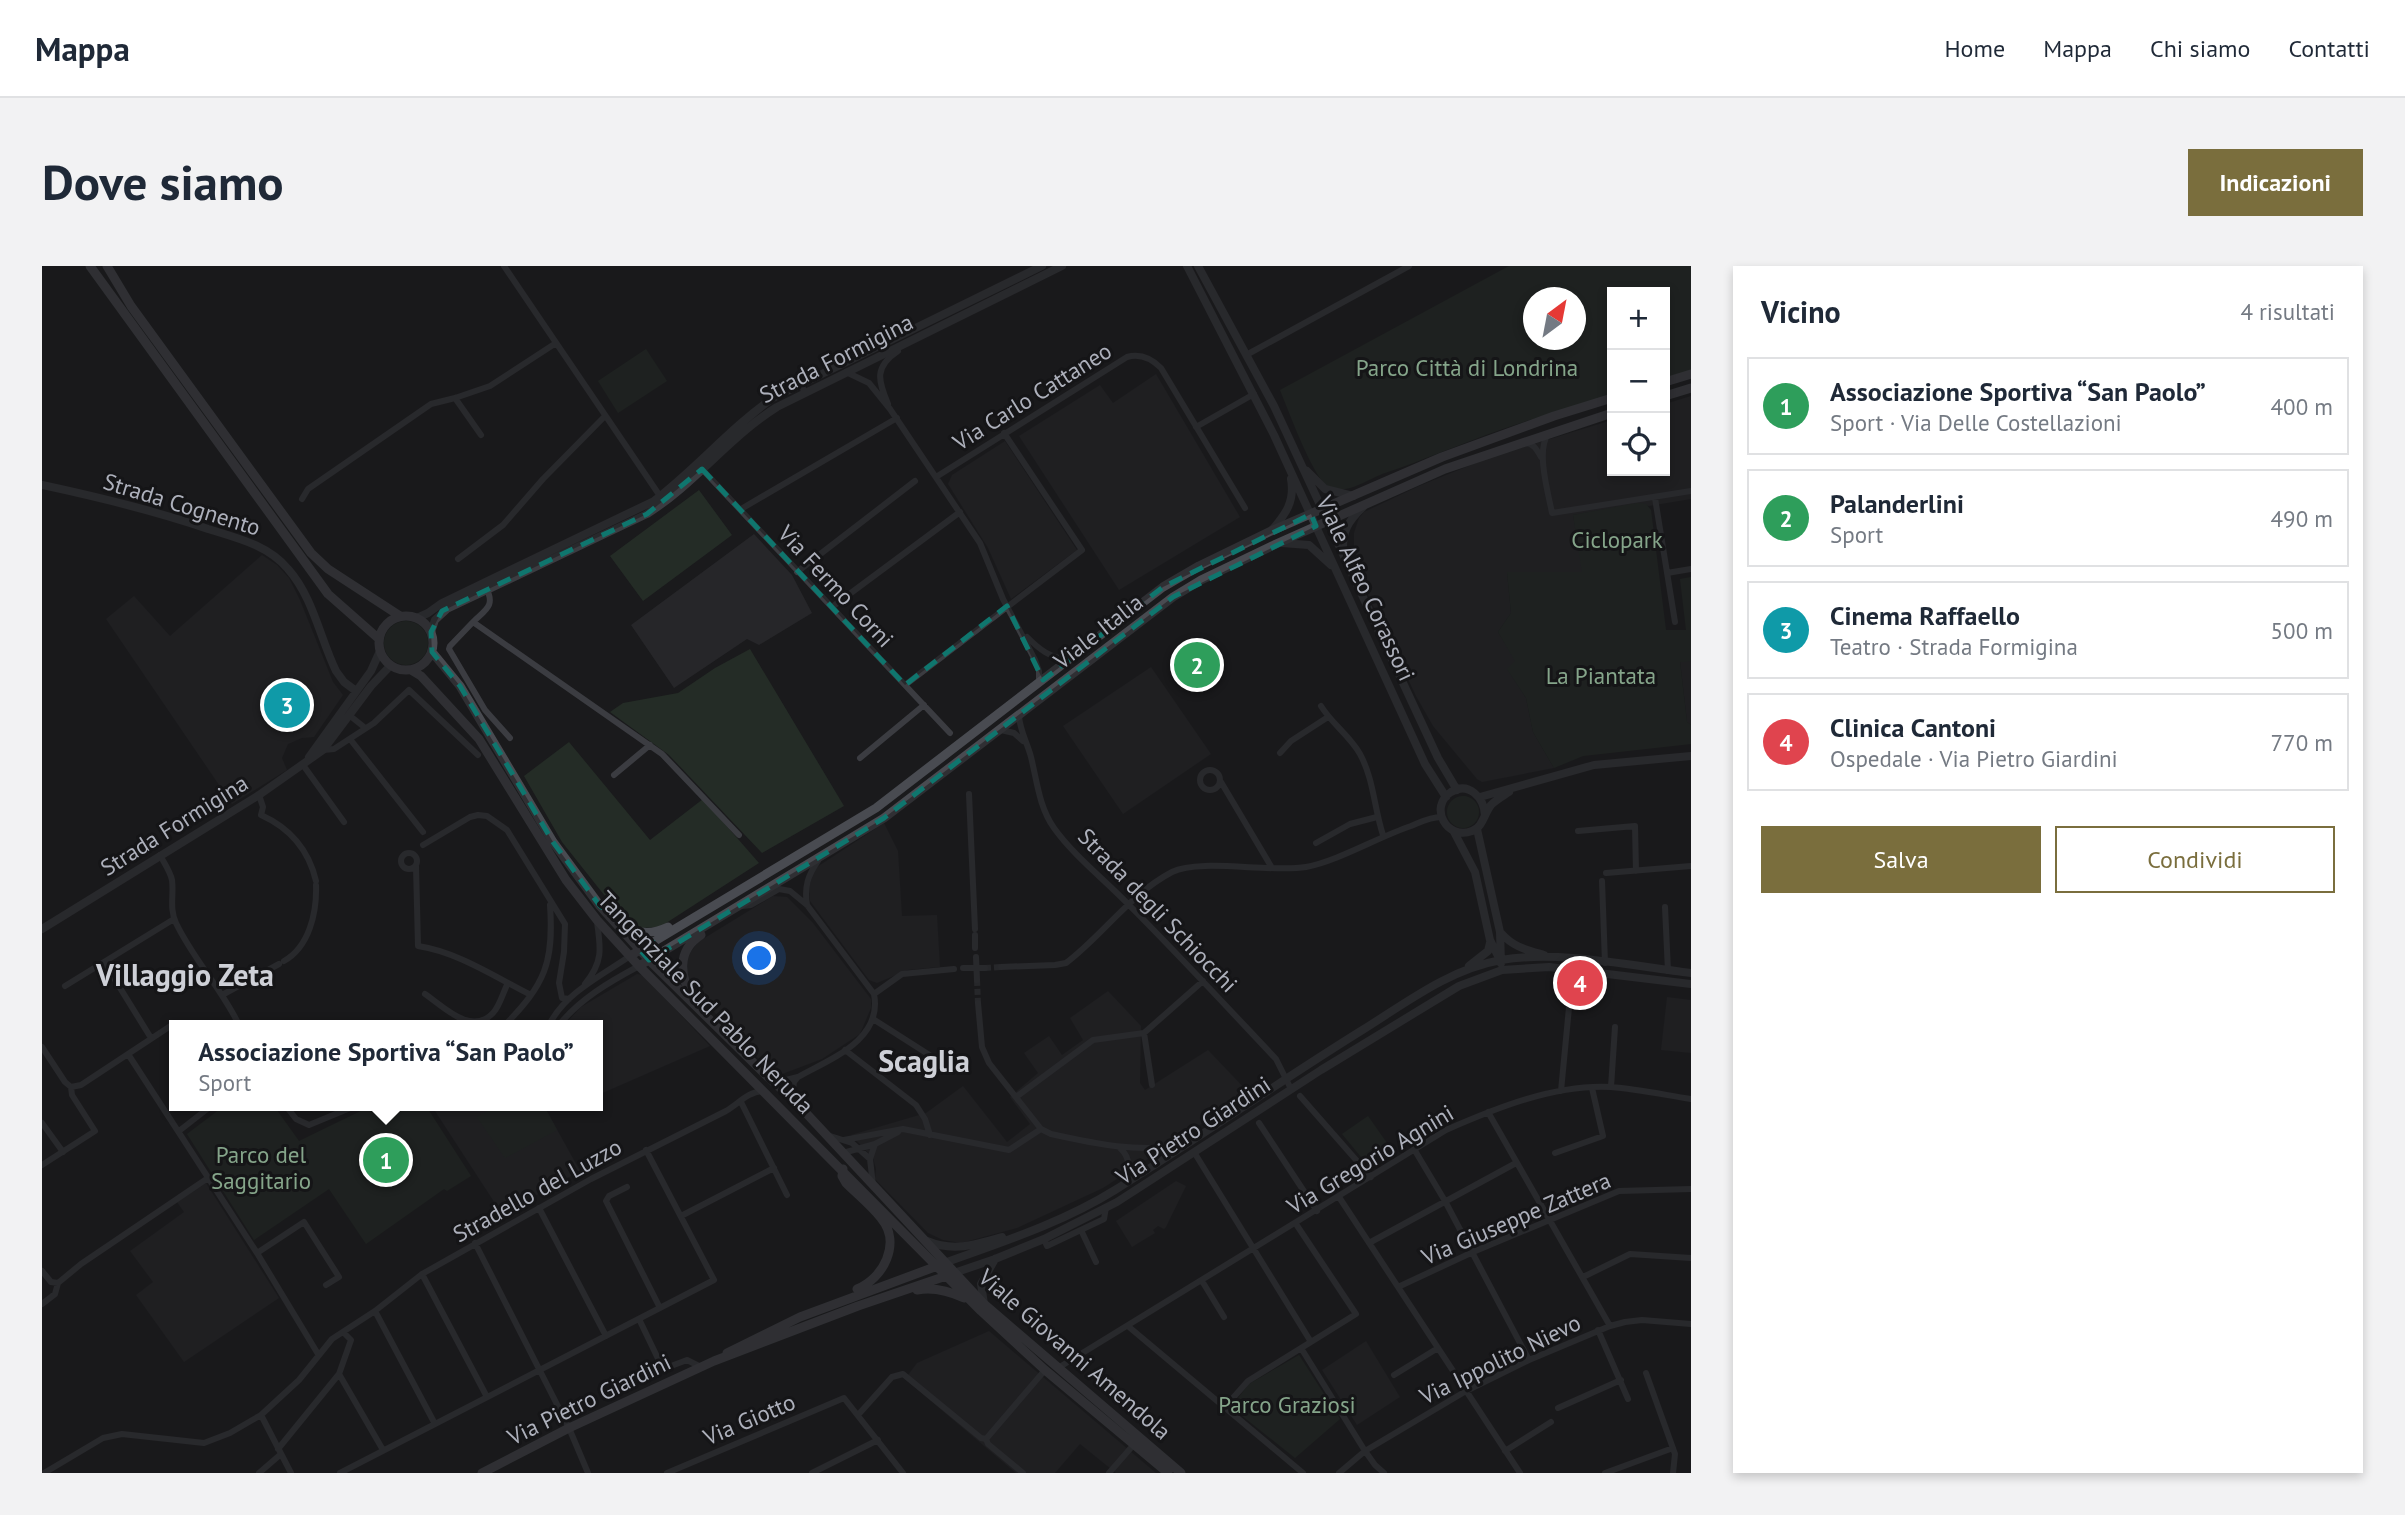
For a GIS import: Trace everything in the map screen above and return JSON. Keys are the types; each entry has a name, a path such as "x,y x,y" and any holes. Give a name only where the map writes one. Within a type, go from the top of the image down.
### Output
{"main road":[{"path":"90,266 328,594 379,639"},
{"path":"107,266 131,306 311,553 328,569 400,616 417,618 428,626 432,652 427,660 411,670 391,665 380,651 379,639 386,624 400,616"},
{"path":"1670,380 1691,374"},
{"path":"1670,394 1691,388"},
{"path":"1353,496 1442,457 1607,400"},
{"name":"Viale Italia","path":"639,966 884,818 1172,597 1201,580 1445,469 1609,413"},
{"name":"Viale Italia","path":"732,894 876,808 1163,587 1271,531 1353,496"},
{"name":"Tangenziale Sud Pablo Neruda","path":"432,652 460,686 553,842 600,906 649,960 766,1076 792,1098 921,1238 940,1265"},
{"name":"Tangenziale Sud Pablo Neruda","path":"411,670 421,676 479,739 566,880 597,920 762,1091 949,1275"},
{"path":"600,906 632,930 655,933 703,906 732,894"},
{"path":"630,956 732,894"},
{"path":"700,1010 684,983 683,958 691,944 716,925 720,918"},
{"path":"779,1108 797,1118 833,1152 843,1153"},
{"path":"800,1317 817,1305 870,1284 880,1273 888,1255 889,1238 885,1224 846,1183 842,1176 843,1169"},
{"name":"Via Pietro Giardini","path":"714,1362 737,1347 800,1317 940,1265"},
{"name":"Via Pietro Giardini","path":"482,1473 569,1428 701,1367 858,1306 949,1275"},
{"name":"Viale Giovanni Amendola","path":"949,1275 1045,1370 1181,1473"},
{"path":"858,1306 923,1289 952,1293 979,1304"},
{"name":"Viale Giovanni Amendola","path":"979,1304 1058,1368 1168,1473"}],"street":[{"path":"504,266 662,500"},
{"name":"Strada Formigina","path":"417,618 442,603 485,587 648,514 699,466 802,385 1042,266"},
{"name":"Strada Formigina","path":"802,385 846,372 1062,266"},
{"name":"Viale Alfeo Corassori","path":"1187,266 1289,466 1425,764 1446,797"},
{"name":"Viale Alfeo Corassori","path":"1198,266 1269,396 1305,469 1343,559 1438,758 1457,790"},
{"path":"1248,354 1409,266"},
{"path":"890,409 880,380 882,367 887,358 914,340"},
{"path":"302,499 307,489 430,404 490,386 555,343"},
{"name":"Via Carlo Cattaneo","path":"936,477 1133,355 1148,358 1161,368 1245,508"},
{"path":"846,372 869,383 897,418 960,512 988,560 1007,606 1022,631 1039,671 1039,684"},
{"path":"1196,427 1254,394 1269,396"},
{"path":"455,398 481,435"},
{"path":"458,559 503,525 543,479 605,416"},
{"path":"741,509 897,418"},
{"path":"1549,432 1543,444 1542,458 1552,513 1691,491"},
{"path":"905,685 1082,550 1004,433"},
{"path":"1516,444 1528,443 1535,447 1542,458"},
{"name":"Via Fermo Corni","path":"699,466 950,733"},
{"path":"1271,531 1290,506 1293,496 1289,466"},
{"path":"1305,469 1325,489 1353,496"},
{"path":"797,572 915,481"},
{"name":"Strada Cognento","path":"42,485 170,516 253,544 273,555 288,568 299,584 336,671 344,682 359,694"},
{"path":"1656,498 1675,622"},
{"path":"1343,559 1342,540 1345,529 1351,518 1369,502"},
{"path":"832,607 960,512"},
{"path":"1276,544 1309,545 1329,561 1339,577"},
{"path":"1667,573 1691,569"},
{"path":"485,587 491,597 490,604 449,649 485,710 510,738"},
{"name":"Strada Formigina","path":"431,632 442,611 485,587"},
{"path":"473,622 667,758 739,835"},
{"path":"1022,631 1042,652 1054,658 1069,660"},
{"name":"Strada Formigina","path":"42,929 303,765 349,715 380,651"},
{"name":"Strada Formigina","path":"320,749 359,694 391,665"},
{"name":"Strada Formigina","path":"320,749 334,749 350,739 364,727 374,723 409,690 478,755"},
{"path":"860,758 924,705"},
{"path":"1321,706 1348,737 1364,763 1383,835"},
{"path":"349,715 364,727"},
{"name":"Strada degli Schiocchi","path":"1019,716 1020,729 1029,751 1043,808 1053,827 1276,1059 1291,1089"},
{"path":"1280,753 1291,741 1328,717"},
{"path":"1001,730 1014,733 1024,742"},
{"path":"350,739 423,832"},
{"path":"614,775 650,745"},
{"path":"1500,960 1490,940 1475,872 1454,832 1441,817 1440,810 1446,797 1457,790 1469,790 1485,798 1517,786 1594,765 1691,756"},
{"path":"303,765 344,822"},
{"path":"1221,782 1272,869"},
{"path":"1454,832 1462,834 1477,829 1493,803 1517,786"},
{"path":"969,794 975,948"},
{"path":"222,995 292,957 313,922 317,903 316,883 306,852 282,827 261,815 263,807 259,795"},
{"path":"1480,797 1485,815"},
{"path":"423,845 410,869 402,865 402,859 409,853 470,817 478,815 491,818 507,830 565,924 559,983 562,998 569,999"},
{"path":"1315,843 1350,824 1377,817"},
{"path":"1001,967 1055,965 1066,962 1152,884 1183,868 1272,869 1310,866 1383,835 1441,817"},
{"path":"1578,831 1635,826 1636,871"},
{"path":"1477,829 1500,932 1502,970"},
{"path":"409,853 416,862 418,946 434,948 452,955 531,995"},
{"path":"160,855 171,877 174,919 236,1020"},
{"path":"807,905 810,873 820,858"},
{"path":"1606,873 1691,866"},
{"path":"1602,881 1605,963"},
{"path":"740,906 751,905 779,889 790,891 807,905 874,994 876,1003 873,1019 861,1039 845,1050 798,1077 786,1080 766,1076"},
{"path":"510,1020 531,995 547,966 552,928 550,903"},
{"path":"1665,907 1668,971"},
{"path":"65,986 174,919"},
{"path":"582,989 595,971 600,956 597,920"},
{"name":"Via Pietro Giardini","path":"1500,932 1508,942 1550,957"},
{"path":"1460,972 1481,959 1488,951 1490,940"},
{"path":"552,1020 569,999 630,956"},
{"path":"976,957 977,980"},
{"name":"Via Pietro Giardini","path":"940,1265 1036,1230 1122,1185 1426,990 1460,972 1500,960 1550,957 1691,973"},
{"path":"104,962 151,1038"},
{"path":"563,1020 588,997 639,966"},
{"name":"Via Pietro Giardini","path":"949,1275 1046,1242 1116,1202 1443,994 1502,970 1549,967 1691,984"},
{"path":"963,968 985,968"},
{"path":"874,994 902,974 954,969"},
{"path":"1016,1097 1093,1040 1144,1033 1203,981"},
{"path":"484,1020 494,1012 508,983"},
{"path":"425,994 464,1020"},
{"path":"1561,1091 1570,997"},
{"path":"978,1003 984,1054 1041,1129 1051,1134 1119,1149 1161,1149 1186,1145"},
{"path":"513,1020 515,1015"},
{"path":"873,1019 931,1056"},
{"path":"71,1087 81,1085 169,1027"},
{"path":"1611,1087 1615,1027"},
{"path":"1144,1033 1152,1085"},
{"path":"42,1047 71,1087 72,1095 95,1131 42,1165"},
{"path":"845,1050 916,1105 930,1135"},
{"path":"128,1054 318,1354"},
{"path":"792,1098 794,1082 798,1077"},
{"name":"Via Gregorio Agnini","path":"1058,1368 1129,1327 1414,1149 1446,1130 1488,1112 1561,1091 1592,1088 1611,1087 1691,1100"},
{"path":"1555,1153 1603,1136 1592,1088"},
{"name":"Stradello del Luzzo","path":"44,1473 103,1438 122,1434 180,1443 204,1443 230,1433 261,1415 299,1380 331,1339 375,1311 422,1273 646,1150 741,1102 751,1093 762,1091"},
{"path":"1300,1096 1371,1177"},
{"path":"741,1102 787,1195"},
{"path":"179,1131 205,1111"},
{"path":"290,1111 296,1119 309,1125 343,1111"},
{"path":"1488,1112 1610,1326"},
{"path":"42,1123 63,1152"},
{"path":"1259,1123 1317,1211"},
{"path":"844,1140 903,1129 1009,1150 1041,1129"},
{"path":"843,1153 875,1143 903,1129"},
{"path":"826,1135 860,1147 870,1159"},
{"path":"873,1187 870,1159 875,1143"},
{"path":"1119,1149 1126,1154 1129,1163 1122,1185"},
{"path":"1414,1149 1473,1252 1529,1360"},
{"path":"340,1473 714,1280 646,1150"},
{"path":"1194,1152 1311,1342"},
{"path":"1369,1242 1516,1163"},
{"path":"681,1216 774,1168"},
{"path":"42,1304 55,1294 58,1283 81,1264 208,1178"},
{"path":"627,1187 609,1196 606,1202 660,1308"},
{"name":"Via Giuseppe Zattera","path":"1398,1287 1473,1252 1619,1191 1691,1189"},
{"path":"1339,1197 1520,1473"},
{"path":"1046,1242 1104,1219 1106,1206"},
{"path":"539,1208 606,1336"},
{"path":"257,1254 304,1223 339,1277 326,1286"},
{"path":"1224,1408 1248,1381 1356,1314 1296,1224"},
{"path":"921,1238 940,1246 957,1248 1036,1230"},
{"path":"1081,1230 1096,1262"},
{"path":"475,1243 569,1428 588,1473"},
{"path":"1583,1277 1630,1254 1691,1258"},
{"path":"979,1304 981,1284 995,1259"},
{"path":"42,1271 51,1282 58,1283"},
{"path":"422,1273 487,1397"},
{"path":"1202,1281 1223,1317"},
{"path":"375,1311 435,1424"},
{"path":"639,1319 663,1369 687,1360 701,1367"},
{"name":"Via Ippolito Nievo","path":"1339,1473 1365,1451 1466,1391 1598,1330 1642,1320 1691,1324"},
{"path":"1129,1327 1303,1473"},
{"path":"1598,1330 1628,1399"},
{"path":"258,1473 280,1452 339,1374 351,1340 343,1332"},
{"path":"1301,1348 1365,1451 1384,1473"},
{"path":"1394,1375 1438,1348"},
{"path":"986,1439 1045,1370"},
{"path":"1646,1373 1675,1454 1673,1473"},
{"path":"339,1374 383,1451"},
{"path":"903,1473 858,1415 892,1377 903,1374 981,1438 986,1439 990,1446 1023,1473"},
{"path":"1558,1408 1621,1380"},
{"name":"Via Giotto","path":"667,1473 844,1398 858,1415"},
{"path":"261,1415 291,1473"},
{"path":"1505,1451 1551,1422"},
{"path":"812,1473 878,1440"},
{"path":"1109,1473 1137,1441"},
{"path":"1605,1473 1673,1448"}],"highlighted area":[{"path":"702,469 905,685 1007,606 1043,680 1163,587 1311,514 1316,526 1173,597 884,818 649,960 640,950 653,942 600,906 553,842 460,686 432,652 431,632 442,611 647,514"}],"shaded area":[{"path":"1156,374 1240,517 1119,590 1019,436 1100,385 1113,403"},
{"path":"1691,396 1691,499 1649,506 1637,504 1573,515 1583,572 1507,572 1511,613 1498,632 1516,661 1508,670 1526,698 1533,732 1554,768 1482,782 1433,726 1368,595 1354,548 1354,533 1359,518 1364,512 1419,486 1488,458 1607,422 1607,476 1670,476 1670,402"},
{"path":"1005,441 1077,550 1011,599 988,548 948,484 952,475"},
{"path":"754,534 792,575 812,613 759,645 747,639 674,688 631,625"},
{"path":"262,555 277,565 289,578 333,682 343,695 314,737 302,738 288,744 282,758 287,770 232,804 106,619 134,596 170,636"},
{"path":"1680,661 1691,661 1691,725 1687,722"},
{"path":"1151,667 1211,754 1123,814 1063,726"},
{"path":"884,823 898,851 902,916 937,915 940,967 908,970 877,983 869,980 810,901 809,888 814,869"},
{"path":"773,896 787,897 813,923 871,999 871,1008 860,1034 822,1059 777,1076 737,1038 690,984 686,973 686,958 698,942"},
{"path":"637,974 643,975 710,1046 603,1093 603,1020 569,1020 581,1007"},
{"path":"1108,991 1141,1026 1140,1083 1145,1090 1208,1050 1249,1093 1103,1188 1017,1228 961,1243 943,1240 928,1233 875,1179 873,1158 851,1135 926,1113 963,1086 1007,1142 1030,1124 1010,1097 1038,1073 1024,1053 1049,1036 1062,1055 1083,1040 1070,1018"},
{"path":"1667,997 1691,1000 1691,1053 1661,1050"},
{"path":"435,1111 547,1111 580,1171 502,1214"},
{"path":"1176,1181 1186,1186 1166,1227 1164,1229 1158,1226 1153,1230 1155,1233 1132,1247 1116,1221"},
{"path":"206,1183 279,1298 184,1362 136,1295 153,1282 130,1251 184,1212 177,1202"},
{"path":"989,1331 1156,1473 1116,1473 1080,1444 1055,1473 1016,1473 905,1379 917,1363"},
{"path":"1366,1341 1400,1397 1357,1425 1322,1370"}],"green space":[{"name":"Parco Città di Londrina","path":"1509,266 1691,266 1691,370 1670,376 1670,287 1607,287 1607,396 1486,435 1351,488 1337,490 1324,483 1295,428 1280,390"},
{"path":"646,349 667,381 618,413 598,381"},
{"path":"699,490 732,535 643,601 610,556"},
{"name":"La Piantata","path":"1637,503 1646,504 1651,510 1666,630 1686,630 1680,579 1691,577 1691,661 1680,662 1687,722 1691,725 1691,744 1583,756 1554,768 1533,732 1526,698 1507,669 1515,661 1498,632 1511,613 1507,572 1582,572 1573,515"},
{"path":"406,621 421,628 428,643 421,658 406,665 391,658 384,643 391,628"},
{"path":"750,649 844,806 762,853 669,755 610,712 623,703 678,693"},
{"path":"569,742 650,840 703,799 759,863 660,927 638,928 624,920 562,842 524,776"},
{"path":"1463,796 1475,800 1479,812 1475,824 1463,828 1451,824 1447,812 1451,800"},
{"name":"Parco del Saggitario","path":"217,1111 278,1111 299,1141 361,1111 429,1111 471,1176 447,1191 444,1189 366,1244 329,1189 254,1240 187,1134"},
{"path":"488,1111 547,1111 557,1130 505,1158 477,1117"},
{"path":"1368,1116 1394,1153 1371,1169 1342,1134"},
{"name":"Parco Graziosi","path":"1299,1355 1340,1419 1295,1458 1231,1407 1249,1384"}],"tunnel":[{"path":"985,968 1001,967"},
{"path":"977,980 978,1003"}],"place":[{"name":"Palanderlini","path":"1197,665"},
{"name":"Cinema Raffaello","path":"287,705"},
{"name":"Clinica Cantoni","path":"1580,983"},
{"name":"Associazione Sportiva “San Paolo”","path":"386,1160"}],"district":[{"name":"Villaggio Zeta","path":"185,974"},
{"name":"Scaglia","path":"924,1060"}],"park label":[{"name":"Ciclopark","path":"1617,539"}]}
